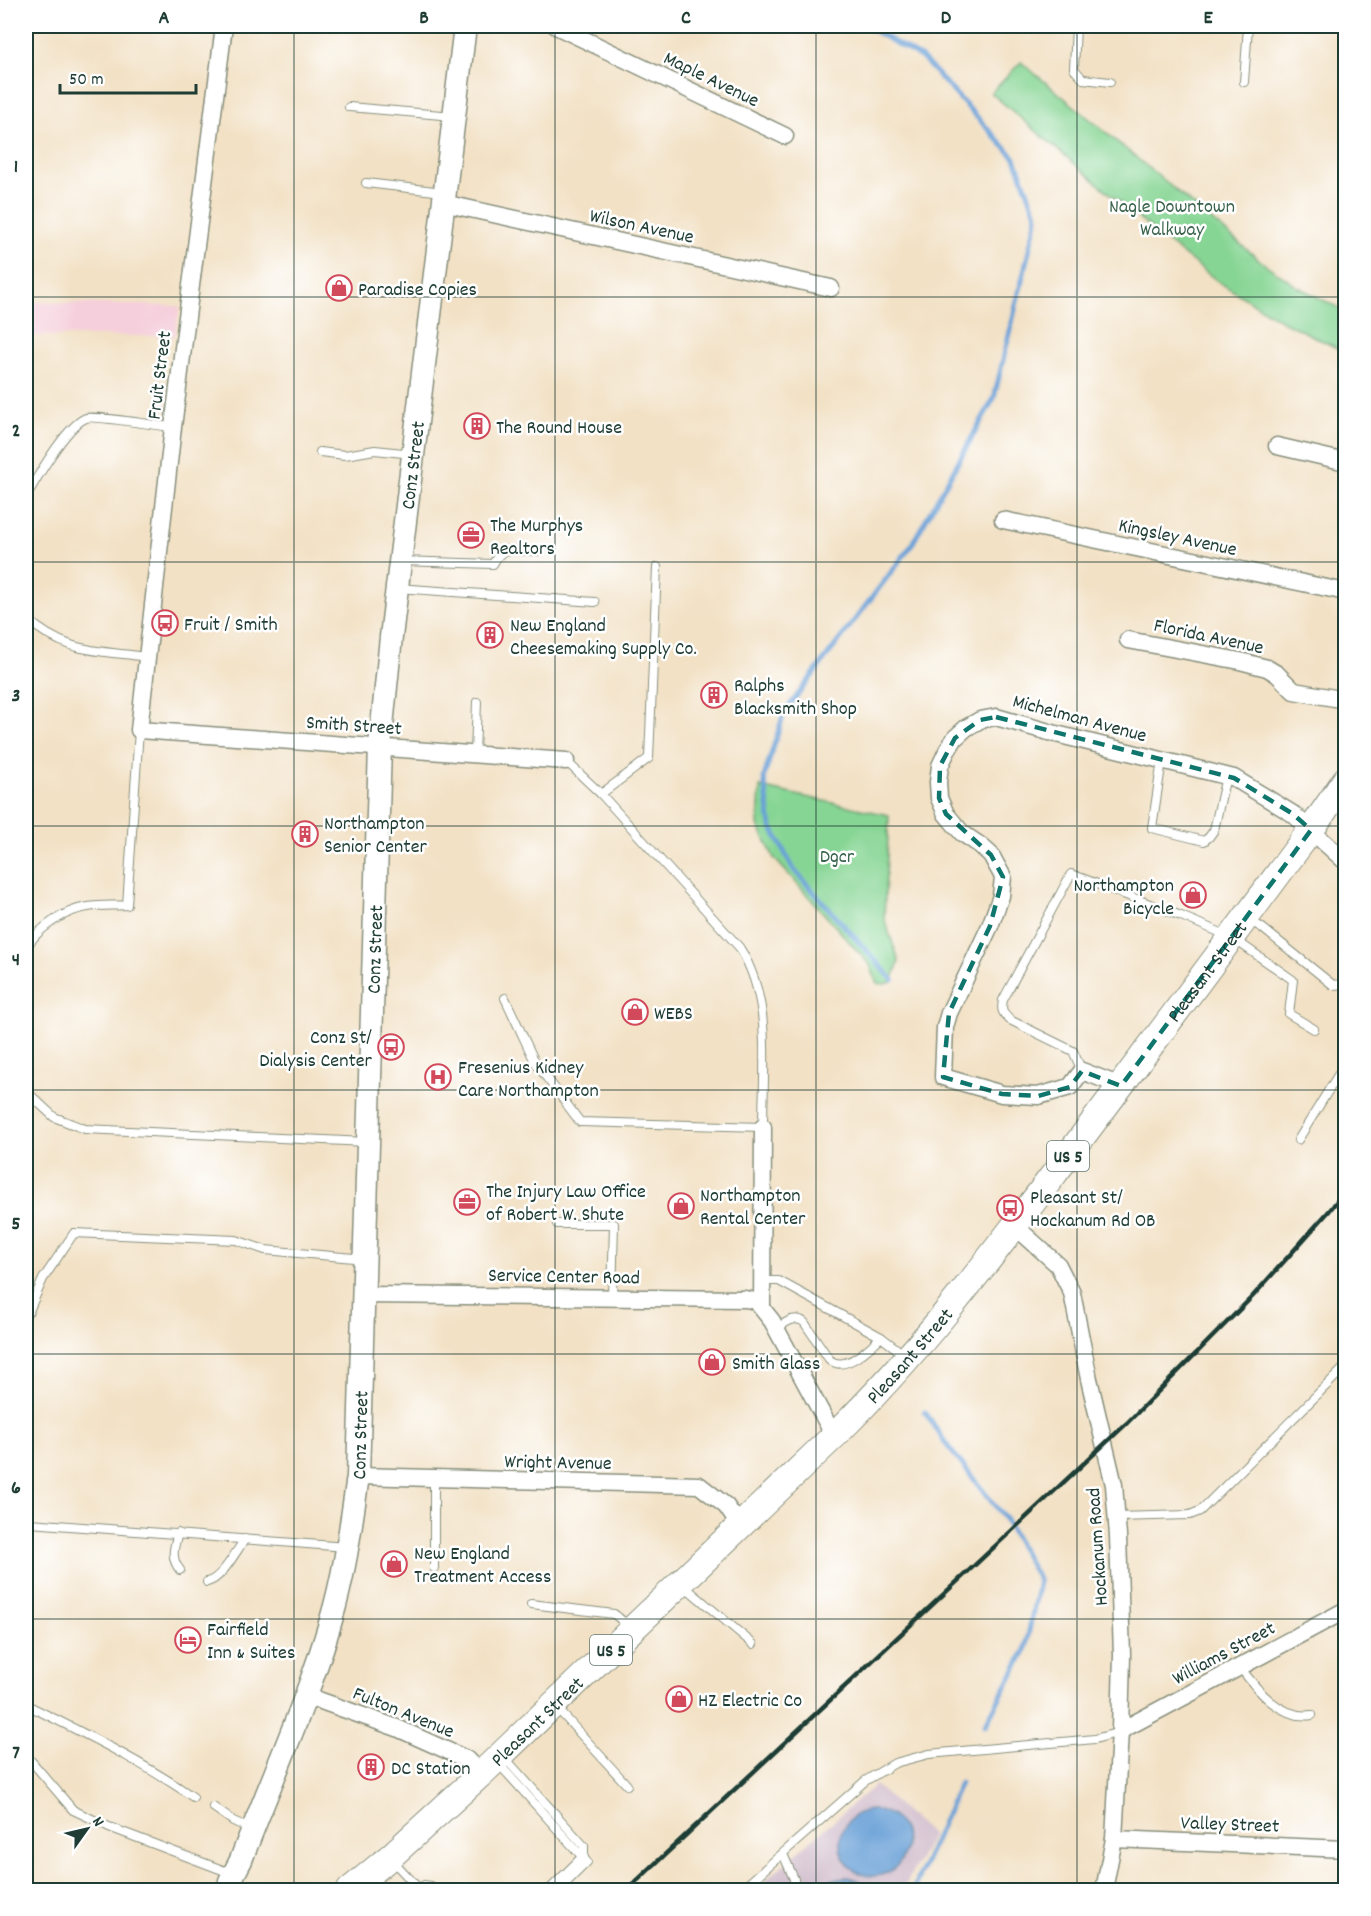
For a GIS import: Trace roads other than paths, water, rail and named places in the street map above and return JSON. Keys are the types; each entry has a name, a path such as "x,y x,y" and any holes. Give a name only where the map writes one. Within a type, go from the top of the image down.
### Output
{"main road":[{"name":"Conz Street","path":"236,1879 253,1830 307,1696 332,1618 347,1547 358,1476 380,746 400,561 465,26"},
{"name":"Pleasant Street","path":"350,1890 390,1857 493,1763 884,1386 1015,1226 1311,830 1346,779"},
{"name":"Pleasant Street","path":"364,1890 390,1857"}],"street":[{"name":"Fruit Street","path":"139,730 173,427 224,26"},
{"name":"Maple Avenue","path":"556,26 786,136"},
{"name":"Wilson Avenue","path":"444,197 831,288"},
{"path":"1277,446 1346,462"},
{"name":"Kingsley Avenue","path":"1003,520 1346,592"},
{"name":"Florida Avenue","path":"1128,640 1267,668 1277,674 1294,691 1346,700"},
{"name":"Michelman Avenue","path":"1082,1071 1070,1086 1038,1096 1002,1094 943,1077 945,1027 949,1013 990,926 1001,896 1003,877 991,855 962,833 946,814 939,798 940,766 956,738 966,728 980,720 996,717 1234,778 1293,814 1346,862"},
{"name":"Smith Street","path":"139,730 566,761"},
{"path":"1082,1071 1121,1086"},
{"path":"763,1127 762,1307 777,1328 834,1436"},
{"name":"Hockanum Road","path":"1015,1226 1058,1265 1072,1293 1114,1485 1122,1655 1114,1839 1104,1890"},
{"name":"Service Center Road","path":"363,1295 745,1299 756,1301 762,1307"},
{"name":"Wright Avenue","path":"358,1476 699,1485 726,1506 740,1526"},
{"name":"Williams Street","path":"1120,1731 1346,1610"},
{"name":"Fulton Avenue","path":"307,1696 397,1728 466,1759 493,1763"},
{"name":"Valley Street","path":"1114,1839 1346,1849"}],"lane":[{"path":"1076,26 1074,69 1083,79 1110,82"},
{"path":"1244,82 1248,26"},
{"path":"349,107 454,116"},
{"path":"366,183 444,197"},
{"path":"26,497 74,425 88,417 173,427"},
{"path":"320,452 345,455 375,450 413,454"},
{"path":"400,561 493,564 505,550 538,551"},
{"path":"600,794 649,758 657,567"},
{"path":"397,588 595,602"},
{"path":"26,618 54,639 74,648 147,657"},
{"path":"475,753 477,702"},
{"path":"26,948 30,941 57,918 86,907 127,905 139,730"},
{"path":"1162,760 1152,828 1204,841 1214,830 1226,776"},
{"path":"505,998 535,1062 580,1122 763,1127 764,1027 760,998 748,962 739,947 600,794 566,761"},
{"path":"1082,1071 1073,1051 1010,1020 1001,1008 1003,1000 1071,874 1182,916 1238,927 1261,927 1333,985 1346,982"},
{"path":"1238,927 1293,980 1289,1014 1314,1029"},
{"path":"1298,1140 1346,1062"},
{"path":"26,1092 54,1117 86,1129 369,1142"},
{"path":"557,1224 614,1224 612,1297"},
{"path":"26,1314 43,1279 74,1233 236,1239 265,1250 365,1259"},
{"path":"762,1281 779,1281 881,1337 908,1358"},
{"path":"777,1328 794,1318 799,1318 829,1359 838,1365 853,1359 881,1337"},
{"path":"1117,1517 1190,1515 1200,1511 1346,1366"},
{"path":"434,1568 435,1478"},
{"path":"30,1523 347,1547"},
{"path":"178,1533 173,1559 180,1570"},
{"path":"207,1582 212,1582 220,1575 244,1539"},
{"path":"681,1583 753,1644"},
{"path":"531,1605 614,1614 633,1629"},
{"path":"1240,1667 1255,1688 1270,1701 1303,1717 1312,1715"},
{"path":"554,1705 627,1785"},
{"path":"26,1707 121,1752 193,1797"},
{"path":"741,1890 865,1781 895,1763 929,1754 1095,1739 1120,1731"},
{"path":"26,1755 73,1810 236,1879"},
{"path":"493,1763 579,1839 584,1846 583,1857 549,1890"},
{"path":"213,1807 233,1821 253,1830"},
{"path":"783,1854 794,1879 794,1890"},
{"path":"390,1857 417,1890 424,1885 431,1886 435,1890"},
{"path":"559,1890 587,1862 583,1857"}],"water":[{"path":"873,1810 886,1813 896,1820 903,1830 906,1843 903,1856 896,1866 886,1873 873,1876 860,1873 850,1866 843,1856 840,1843 843,1830 850,1820 860,1813"},
{"path":"847,1877 858,1880 870,1890 817,1890 830,1880"}],"waterway":[{"path":"866,26 922,58 1015,158 1037,217 994,398 911,546 784,713 764,777 771,826 794,870 893,980"},
{"path":"925,1412 949,1448 1004,1517 1039,1581 1025,1651 985,1725"},
{"path":"913,1890 960,1783"}],"railway":[{"path":"627,1890 1127,1423 1253,1296 1346,1189"}],"place":[{"name":"Paradise Copies","path":"339,288"},
{"name":"The Round House","path":"477,426"},
{"name":"The Murphys Realtors","path":"471,535"},
{"name":"Fruit / Smith","path":"165,623"},
{"name":"New England Cheesemaking Supply Co.","path":"490,635"},
{"name":"Ralphs Blacksmith Shop","path":"714,695"},
{"name":"Northampton Senior Center","path":"305,834"},
{"name":"Northampton Bicycle","path":"1193,895"},
{"name":"WEBS","path":"635,1012"},
{"name":"Conz St/ Dialysis Center","path":"391,1047"},
{"name":"Fresenius Kidney Care Northampton","path":"438,1077"},
{"name":"The Injury Law Office of Robert W. Shute","path":"467,1202"},
{"name":"Northampton Rental Center","path":"681,1206"},
{"name":"Pleasant St/ Hockanum Rd OB","path":"1010,1208"},
{"name":"Smith Glass","path":"712,1362"},
{"name":"New England Treatment Access","path":"394,1564"},
{"name":"Fairfield Inn & Suites","path":"188,1640"},
{"name":"HZ Electric Co","path":"679,1699"},
{"name":"DC Station","path":"371,1767"}],"park label":[{"name":"Nagle Downtown Walkway","path":"1172,216"},
{"name":"Dgcr","path":"837,855"}]}
